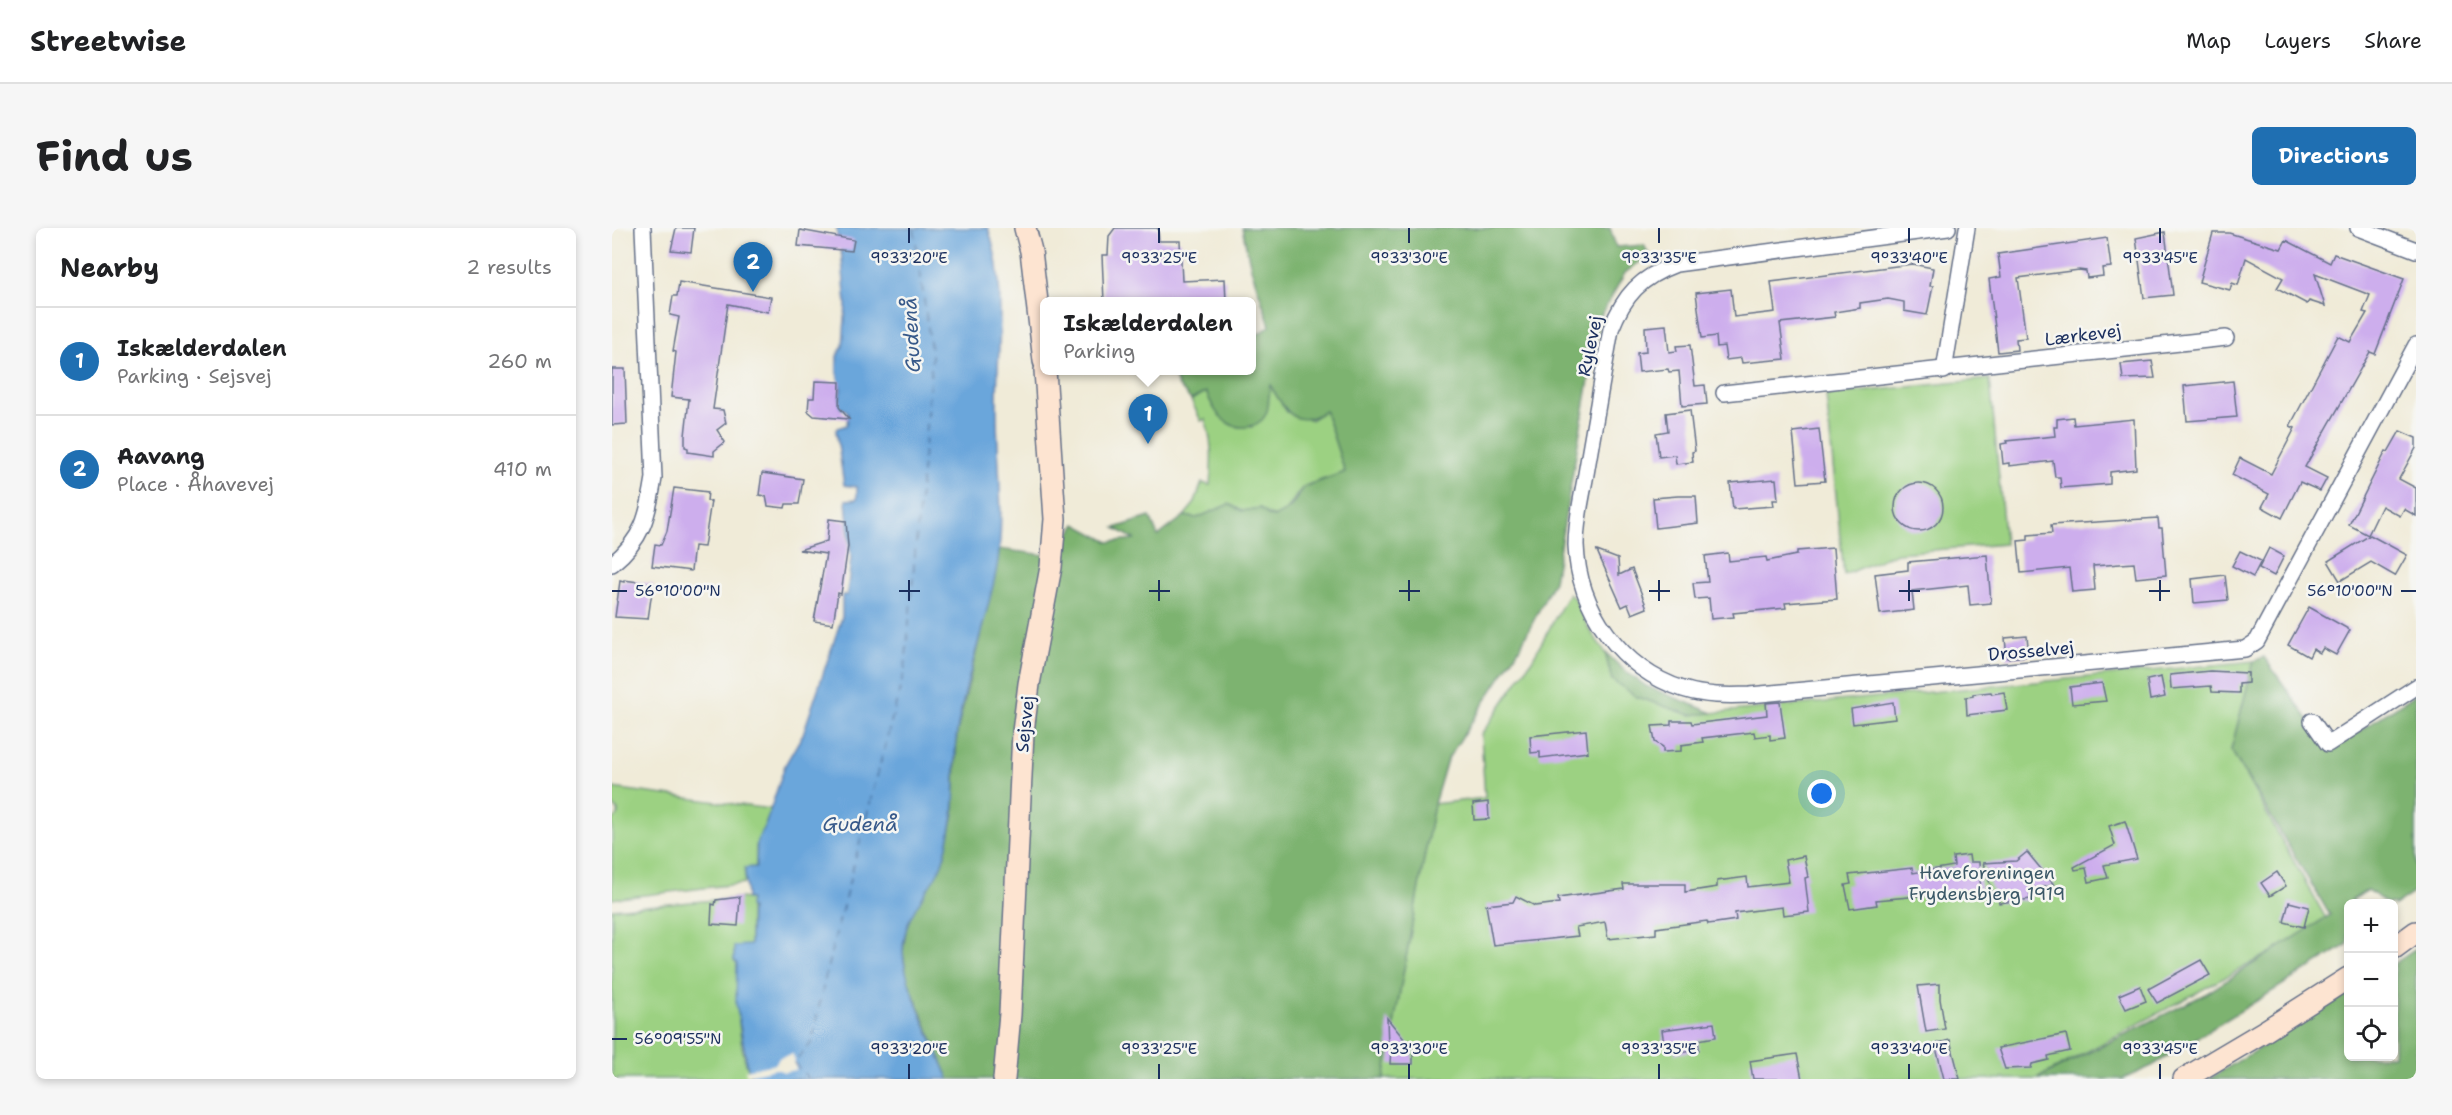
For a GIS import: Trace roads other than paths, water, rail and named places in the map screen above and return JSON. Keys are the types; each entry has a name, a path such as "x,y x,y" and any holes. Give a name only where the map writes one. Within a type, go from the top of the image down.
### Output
{"street":[{"path":"612,564 641,533 650,507 654,478 644,228"},
{"path":"1025,228 1031,251 1040,327"},
{"name":"Rylevej","path":"1577,523 1611,329 1619,307 1643,281 1654,273 1676,264 1948,228"},
{"path":"1944,371 1966,228"},
{"path":"2358,228 2416,250"},
{"name":"Lærkevej","path":"1724,393 1944,371 2226,338"},
{"name":"Drosselvej","path":"1577,523 1578,564 1586,597 1602,628 1624,654 1651,675 1682,689 1716,696 1868,686 2241,650 2257,641 2416,345"},
{"name":"Sejsvej","path":"1004,1079 1011,1004 1023,732 1029,684 1051,567 1055,519 1045,375"},
{"path":"2312,722 2328,744 2416,687"},
{"path":"2398,945 2416,932"},
{"path":"2184,1079 2344,981"}],"water":[{"name":"Gudenå","path":"837,228 988,228 998,274 1000,320 997,413 1001,513 999,553 992,592 965,691 957,731 953,814 947,844 937,874 910,919 903,951 904,965 914,998 949,1079 753,1079 748,1069 736,1004 737,963 734,960 734,946 750,945 751,908 749,907 750,899 747,899 745,868 756,867 757,841 766,823 785,765 803,734 842,617 842,595 847,595 851,558 846,500 857,499 857,487 844,485 836,431 837,428 847,425 848,413 838,407 841,389 837,373 837,356 843,346 846,304 840,238 837,237"}],"place":[{"name":"Aavang","path":"753,292"},
{"name":"Iskælderdalen","path":"1148,444"}],"park label":[{"name":"Haveforeningen Frydensbjerg 1919","path":"1987,883"}]}
